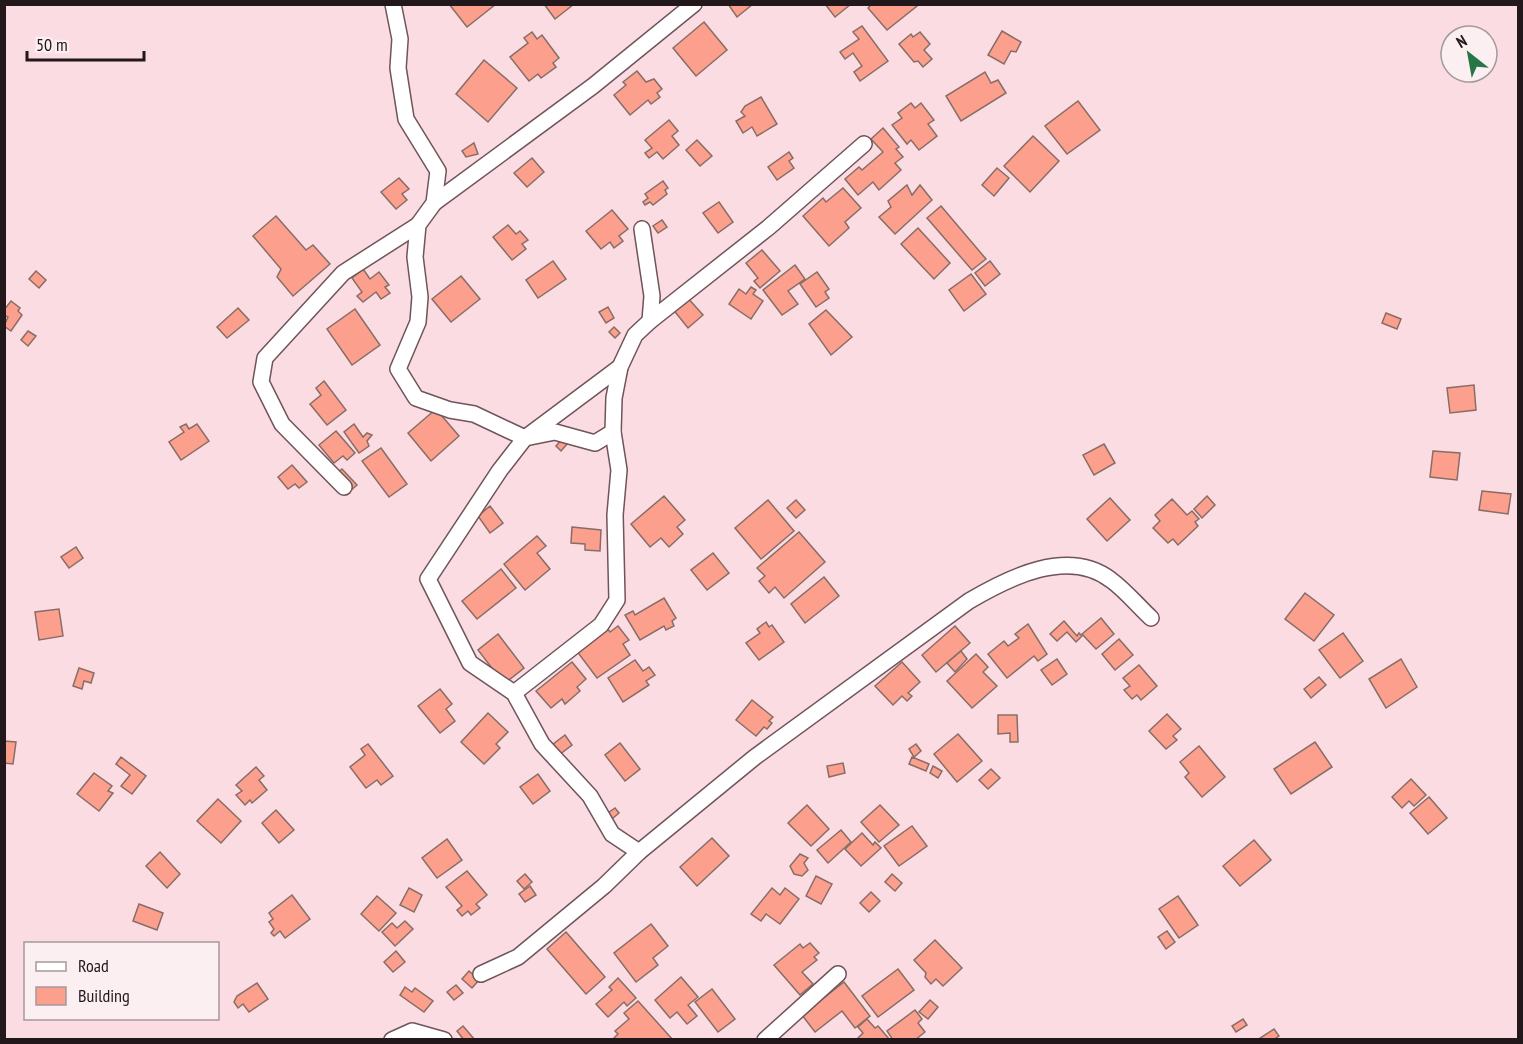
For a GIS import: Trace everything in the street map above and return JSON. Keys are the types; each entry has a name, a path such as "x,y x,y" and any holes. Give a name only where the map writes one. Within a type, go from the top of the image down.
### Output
{"street":[{"path":"393,4 400,39 398,68 406,119 438,171 434,203"},
{"path":"344,487 282,424 261,382 265,358 343,273 418,225 434,203 593,86 688,7"},
{"path":"514,693 601,625 616,600 615,515 619,470 613,432 614,398 620,367 635,335 769,226 864,144"},
{"path":"418,225 416,257 420,297 418,322 398,369 416,398 450,410 474,414 525,438 555,432 595,443 613,432"},
{"path":"642,229 652,296 650,321"},
{"path":"620,367 525,438 500,470 428,579 470,663 514,693 542,744 590,796 612,834 639,852"},
{"path":"481,975 518,957 604,886 639,852 755,757 969,601 1005,580 1040,570 1073,566 1110,579 1151,618"},
{"path":"765,1040 838,974"},
{"path":"392,1040 412,1031 444,1040"}],"building":[{"path":"449,4 496,4 467,27"},
{"path":"544,4 574,4 555,19"},
{"path":"728,4 753,4 737,17"},
{"path":"825,4 851,4 835,17"},
{"path":"872,4 916,4 917,6 887,30 868,8"},
{"path":"704,22 727,50 696,76 673,48"},
{"path":"862,26 888,61 860,81 854,72 862,66 853,53 845,59 840,52 859,39 853,32"},
{"path":"1002,31 1021,42 1016,52 1011,51 1004,64 988,55"},
{"path":"532,32 537,39 542,35 559,58 553,63 556,67 541,78 538,74 529,81 510,57 528,43 524,38"},
{"path":"920,32 930,44 924,50 932,59 923,67 918,61 914,62 899,44 911,34 913,37"},
{"path":"484,60 517,88 488,122 456,94"},
{"path":"637,71 646,82 654,79 662,89 657,93 660,97 651,104 648,100 630,115 614,95 626,85 623,82"},
{"path":"985,72 991,83 998,80 1006,93 961,121 946,96"},
{"path":"761,97 777,124 757,136 752,127 743,133 736,121 745,116 741,112 745,106"},
{"path":"1078,101 1100,130 1067,154 1045,126"},
{"path":"911,103 915,108 921,103 934,120 928,124 937,136 919,150 911,140 907,144 892,125 902,118 898,113"},
{"path":"669,120 678,131 672,136 679,145 663,159 657,152 649,158 645,153 652,148 645,140"},
{"path":"883,128 899,147 896,149 903,157 895,163 901,170 879,190 873,182 858,195 845,179 859,167 862,170 883,152 871,139"},
{"path":"1033,136 1059,161 1030,192 1004,166"},
{"path":"697,140 712,156 700,166 686,150"},
{"path":"474,143 478,154 466,157 462,151"},
{"path":"789,152 793,158 789,161 794,168 777,180 768,167"},
{"path":"532,158 544,172 527,187 514,173"},
{"path":"997,168 1009,178 994,196 982,185"},
{"path":"399,178 409,189 402,194 407,200 396,209 381,192"},
{"path":"663,181 668,188 665,190 667,194 653,205 650,202 645,205 643,202 648,198 645,194"},
{"path":"907,185 912,195 920,185 932,200 895,234 879,217 891,207 888,201"},
{"path":"843,188 861,208 845,222 849,228 829,246 803,216 823,198 826,202"},
{"path":"719,202 733,222 718,233 703,213"},
{"path":"941,206 986,259 972,270 927,218"},
{"path":"612,210 628,229 619,236 623,241 614,248 610,242 601,249 586,231"},
{"path":"276,216 306,250 313,245 330,264 293,296 277,277 281,269 253,236"},
{"path":"662,220 667,227 658,233 653,226"},
{"path":"508,225 516,234 520,231 528,240 522,244 526,249 512,260 493,237"},
{"path":"918,228 950,263 934,279 901,244"},
{"path":"762,250 780,271 760,288 754,281 758,278 746,263"},
{"path":"553,261 566,279 538,298 526,280"},
{"path":"990,261 1000,274 985,286 975,273"},
{"path":"795,265 805,279 788,291 798,304 782,315 763,290"},
{"path":"363,269 370,279 379,272 389,285 385,287 390,293 381,299 376,292 363,302 357,296 362,292 352,278"},
{"path":"36,271 46,280 39,288 29,279"},
{"path":"817,272 829,289 825,292 829,298 816,307 800,284"},
{"path":"971,274 986,294 964,311 949,290"},
{"path":"461,276 480,299 451,322 432,299"},
{"path":"751,287 756,290 753,294 763,301 751,319 729,304 739,289 746,294"},
{"path":"686,296 703,315 688,328 672,308"},
{"path":"11,301 20,308 18,311 22,315 11,331 4,326 8,317 4,315 4,310"},
{"path":"608,307 614,318 606,323 599,312"},
{"path":"238,308 249,320 227,338 217,327"},
{"path":"355,309 380,345 352,365 327,329"},
{"path":"826,310 852,337 831,355 809,324"},
{"path":"1386,313 1401,319 1397,329 1382,323"},
{"path":"614,327 620,333 615,338 609,332"},
{"path":"28,331 36,336 28,346 21,340"},
{"path":"324,381 346,410 327,425 310,404 321,395 316,388"},
{"path":"1474,385 1476,410 1450,413 1447,388"},
{"path":"436,409 459,436 431,461 408,433"},
{"path":"186,424 189,429 197,424 209,441 181,460 169,442 184,432 180,427"},
{"path":"354,424 363,437 367,433 372,435 367,441 369,446 359,453 344,432"},
{"path":"336,431 355,453 347,460 343,456 334,463 319,445"},
{"path":"563,438 568,443 561,451 556,446"},
{"path":"1104,444 1115,463 1094,475 1083,455"},
{"path":"381,448 407,484 389,497 362,461"},
{"path":"1433,451 1460,453 1457,480 1430,477"},
{"path":"292,465 307,482 299,488 295,484 288,489 278,477"},
{"path":"342,469 357,485 349,492 334,475"},
{"path":"1482,491 1511,494 1508,514 1479,510"},
{"path":"664,496 685,520 677,527 683,534 669,547 661,538 650,547 631,524"},
{"path":"1207,496 1215,505 1202,518 1194,509"},
{"path":"1110,498 1130,520 1107,541 1087,519"},
{"path":"1172,499 1187,515 1192,511 1199,519 1195,522 1198,526 1178,545 1173,539 1168,543 1153,528 1160,521 1155,515"},
{"path":"768,500 794,531 761,559 735,528"},
{"path":"796,500 805,510 796,518 787,508"},
{"path":"490,506 503,523 490,533 478,516"},
{"path":"572,527 601,530 600,551 585,550 585,544 571,543"},
{"path":"799,532 825,562 784,598 775,587 769,593 759,581 765,576 757,568"},
{"path":"537,536 546,546 537,553 550,569 525,590 504,564"},
{"path":"76,547 83,558 69,568 61,557"},
{"path":"713,553 729,573 707,590 691,570"},
{"path":"501,569 516,588 477,619 462,601"},
{"path":"824,577 839,596 805,623 791,604"},
{"path":"1305,593 1334,615 1314,641 1285,619"},
{"path":"664,598 676,618 672,621 674,626 666,630 664,626 640,640 625,615 633,611 635,615"},
{"path":"59,609 63,636 39,640 35,612"},
{"path":"1101,618 1114,634 1096,649 1082,634"},
{"path":"1064,621 1077,636 1079,633 1082,636 1076,642 1067,632 1057,641 1050,634"},
{"path":"766,622 769,627 772,625 784,642 759,660 746,643 760,633 757,629"},
{"path":"1028,624 1047,654 1038,661 1034,656 1007,678 988,654 1004,641 1008,646 1019,638 1015,634"},
{"path":"618,626 629,640 623,644 630,655 597,678 576,650 607,628 610,632"},
{"path":"955,626 970,643 936,672 922,655"},
{"path":"1343,633 1363,661 1340,678 1319,650"},
{"path":"498,634 524,668 504,684 478,650"},
{"path":"1119,639 1133,655 1115,670 1102,654"},
{"path":"961,651 967,659 955,672 947,663"},
{"path":"976,654 988,667 983,672 997,686 972,708 947,681"},
{"path":"1057,659 1067,674 1052,685 1041,670"},
{"path":"1401,659 1417,687 1386,708 1369,679"},
{"path":"635,660 643,671 649,667 655,675 646,681 649,685 623,702 608,678"},
{"path":"572,662 586,679 577,687 580,691 565,704 562,699 551,708 536,691"},
{"path":"902,662 920,682 908,693 912,696 907,701 902,696 893,705 875,686"},
{"path":"1139,665 1157,686 1141,700 1137,695 1132,699 1124,690 1130,686 1123,678"},
{"path":"79,668 94,673 91,683 84,681 82,689 73,686"},
{"path":"1319,677 1326,685 1311,698 1304,689"},
{"path":"440,689 452,704 446,709 455,721 440,733 418,706"},
{"path":"752,700 773,717 767,729 764,727 756,736 736,720"},
{"path":"488,713 508,732 496,744 500,748 484,764 461,742"},
{"path":"1167,714 1181,729 1173,736 1177,740 1166,749 1149,731"},
{"path":"998,715 1017,715 1018,742 1010,742 1010,733 998,734"},
{"path":"958,734 982,761 957,782 934,754"},
{"path":"565,735 572,745 559,755 552,745"},
{"path":"4,741 16,742 13,764 4,763"},
{"path":"1315,742 1332,767 1291,794 1274,769"},
{"path":"620,743 640,769 625,781 605,755"},
{"path":"368,744 393,776 381,785 377,780 366,788 350,767 365,755 361,749"},
{"path":"916,744 921,751 914,757 909,749"},
{"path":"1199,746 1225,777 1202,797 1185,777 1189,773 1180,762"},
{"path":"121,757 146,776 132,794 121,786 130,775 116,764"},
{"path":"912,757 929,764 926,771 909,764"},
{"path":"843,763 845,773 829,777 827,766"},
{"path":"933,766 942,771 938,778 930,773"},
{"path":"256,767 264,776 259,780 267,790 252,803 250,800 245,805 236,795 242,791 236,785"},
{"path":"991,769 1000,778 988,789 979,780"},
{"path":"94,773 112,786 108,791 113,793 99,811 77,794"},
{"path":"538,774 550,791 533,804 520,787"},
{"path":"1411,779 1426,795 1414,806 1409,801 1402,808 1392,797"},
{"path":"1429,797 1447,818 1428,834 1410,813"},
{"path":"218,799 241,821 221,843 197,821"},
{"path":"807,805 829,829 811,846 788,823"},
{"path":"880,805 899,825 879,842 861,822"},
{"path":"615,808 619,813 612,819 608,813"},
{"path":"276,810 294,830 279,843 262,823"},
{"path":"912,826 927,846 899,866 884,846"},
{"path":"841,830 851,842 828,863 817,850"},
{"path":"862,833 873,845 875,842 881,848 861,866 845,849"},
{"path":"712,838 729,856 697,886 680,867"},
{"path":"447,839 462,860 437,878 422,858"},
{"path":"1254,840 1271,860 1240,886 1223,866"},
{"path":"160,852 180,874 167,888 146,866"},
{"path":"800,854 808,858 804,863 808,870 802,876 794,874 790,866"},
{"path":"467,871 487,895 476,904 480,908 471,915 468,911 462,916 457,910 462,906 446,887"},
{"path":"525,874 532,882 524,889 517,881"},
{"path":"892,874 902,883 895,891 885,882"},
{"path":"816,876 832,884 821,904 806,896"},
{"path":"530,886 536,895 525,902 519,894"},
{"path":"409,888 422,895 414,912 400,905"},
{"path":"772,888 780,895 785,888 799,899 780,924 766,914 761,921 751,914"},
{"path":"871,892 880,901 869,912 860,903"},
{"path":"292,895 310,919 285,938 280,931 274,936 271,933 274,929 269,922 273,919 269,913"},
{"path":"377,896 396,913 379,931 361,914"},
{"path":"1178,896 1198,925 1179,938 1159,909"},
{"path":"139,904 163,913 157,930 133,921"},
{"path":"405,921 413,929 395,946 382,932 392,923 397,928"},
{"path":"651,924 668,946 653,958 658,965 636,982 614,953"},
{"path":"1167,931 1175,942 1166,949 1158,937"},
{"path":"566,932 605,977 586,994 547,949"},
{"path":"935,940 962,968 943,986 936,979 931,984 925,977 926,973 914,960"},
{"path":"810,943 819,953 814,957 817,960 802,972 813,984 800,995 774,965 800,944 803,948"},
{"path":"396,951 405,962 393,972 384,962"},
{"path":"898,969 914,990 878,1017 862,996"},
{"path":"469,971 479,980 472,988 462,979"},
{"path":"681,977 698,997 688,1005 697,1016 687,1024 677,1012 670,1018 655,1000"},
{"path":"618,978 636,998 627,1006 624,1002 608,1017 596,1004 612,990 609,987"},
{"path":"844,982 870,1016 855,1028 842,1011 815,1032 802,1015"},
{"path":"257,983 268,999 249,1012 243,1004 238,1008 234,1002 237,996"},
{"path":"456,985 463,993 454,1000 447,992"},
{"path":"405,987 412,992 415,988 433,1001 424,1012 400,995"},
{"path":"712,989 735,1019 718,1032 695,1002"},
{"path":"930,1000 938,1007 928,1019 919,1012"},
{"path":"638,1001 673,1040 612,1040 618,1034 615,1031 629,1019 624,1013"},
{"path":"915,1010 922,1019 918,1023 925,1032 915,1040 893,1040 887,1031"},
{"path":"867,1019 875,1028 878,1026 890,1040 856,1040 863,1033 858,1027"},
{"path":"1243,1019 1247,1025 1236,1032 1232,1026"},
{"path":"463,1026 475,1040 464,1040 457,1031"},
{"path":"1274,1029 1279,1036 1273,1040 1257,1040"}]}
